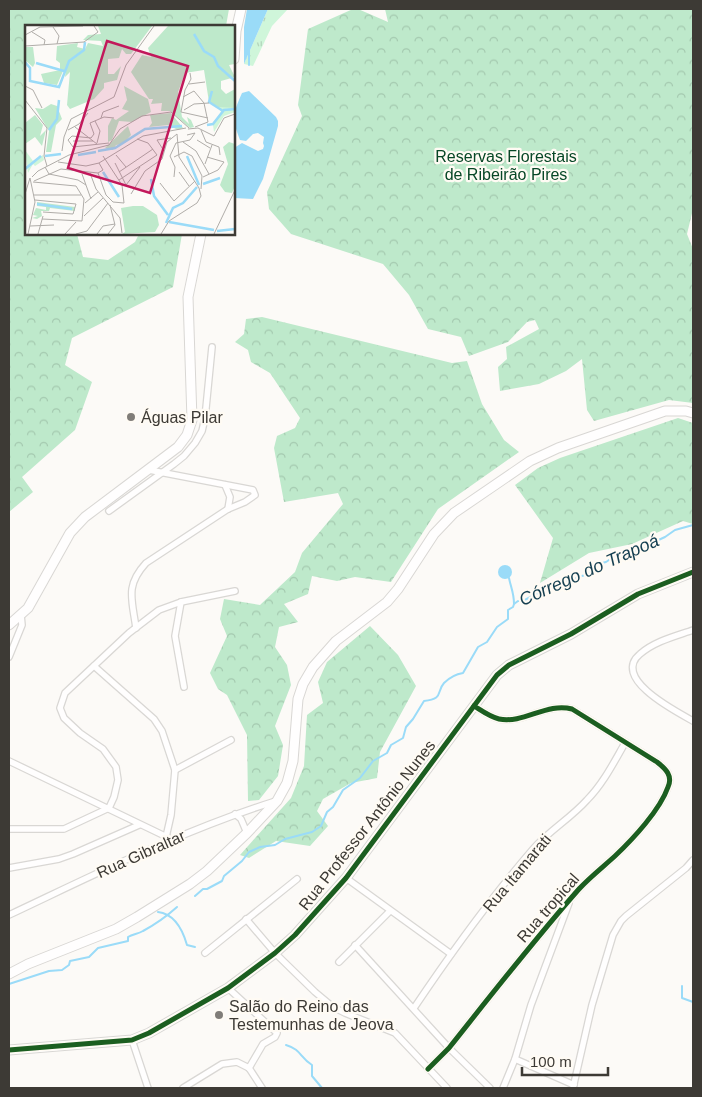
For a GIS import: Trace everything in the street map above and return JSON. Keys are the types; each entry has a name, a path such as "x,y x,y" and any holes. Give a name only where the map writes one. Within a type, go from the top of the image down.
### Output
{"main road":[{"path":"235,45 236,31 242,9"},
{"path":"9,625 21,615 34,597 70,533 85,517 170,454 183,441 188,432 192,420 188,297 202,235"},
{"path":"9,974 28,964 137,918 207,871 247,833 277,801 291,772 298,699 303,684 313,668 336,641 386,602 398,590 434,534 449,518 530,462 558,448 665,411 693,413"},
{"name":"Rua Professor Antônio Nunes","path":"9,1050 132,1040 149,1033 228,988 275,953 295,935 346,878 497,675 509,665 571,634 638,594 693,572"},
{"path":"9,969 28,964"}],"street":[{"path":"109,511 184,456 202,432 212,347"},
{"path":"136,628 132,586 136,574 146,563 228,508 252,498 255,492 253,490 149,470"},
{"path":"225,485 230,497 228,508"},
{"path":"9,829 64,829 109,808 118,780 116,767 103,749 70,725 64,718 60,708 65,693 136,628 159,610 182,602 235,592"},
{"path":"182,602 175,636 184,687"},
{"path":"9,657 22,625 21,615"},
{"path":"693,630 648,648 635,659 632,666 633,675 644,688 693,721"},
{"path":"9,761 168,838 175,770 162,731 154,718 94,666"},
{"path":"474,706 490,716 506,720 542,710 565,707 579,712 625,743"},
{"path":"175,770 231,740"},
{"name":"Rua tropical","path":"428,1069 449,1048 570,899 631,840 662,800 668,788 670,778 666,769 625,743"},
{"name":"Rua Itamarati","path":"414,1008 450,954 535,848 586,802 625,743"},
{"name":"Rua Gibraltar","path":"9,915 168,838 277,801"},
{"path":"235,814 241,819 247,833"},
{"path":"9,868 59,859 139,825"},
{"path":"515,1059 573,1087 592,1005 613,935 626,916 686,868 693,860"},
{"path":"346,878 450,954"},
{"path":"205,952 297,879"},
{"path":"503,1088 515,1059 531,1005 570,899"},
{"path":"339,962 390,911"},
{"path":"246,919 275,953 315,992 344,1013 395,1033 447,1088"},
{"path":"355,945 449,1048 490,1088"},
{"path":"228,988 269,1024 277,1034 263,1044 249,1068"},
{"path":"132,1040 148,1088"},
{"path":"183,1088 227,1062 237,1062 249,1068 262,1088"}],"green space":[{"path":"9,9 229,9 226,25 25,25 25,235 77,235 83,257 108,260 135,242 138,235 182,235 173,287 72,338 65,365 92,382 75,430 22,477 33,492 9,512"},
{"path":"268,9 288,9 272,26 253,66 244,64"},
{"name":"Reservas Florestais de Ribeirão Pires","path":"353,9 358,9 388,22 385,9 693,9 693,209 687,234 693,249 693,403 669,400 594,421 587,410 582,359 566,371 539,384 500,391 498,367 507,359 506,347 539,329 535,320 527,322 508,342 469,356 461,337 428,329 409,295 383,264 291,234 269,209 267,192 302,116 298,105 308,29"},
{"path":"262,317 452,363 467,361 482,404 504,440 519,452 438,509 391,582 355,577 337,581 312,576 308,594 284,604 298,622 279,627 275,647 287,665 291,685 275,726 283,745 278,776 259,800 248,801 247,735 227,695 218,689 210,673 227,636 220,619 224,599 260,605 295,572 302,553 343,504 338,493 284,502 274,448 277,436 295,428 300,418 270,373 251,362 248,350 235,342 244,334 246,319"},
{"path":"678,418 693,423 693,524 683,521 632,544 589,553 540,583 553,538 515,485 538,468 560,458"},
{"path":"370,626 398,655 416,686 380,752 377,778 351,783 323,799 317,811 328,826 310,846 276,841 249,858 240,855 291,798 304,766 307,715 323,703 318,682 327,662"}],"water":[{"path":"247,9 268,9 244,64 244,27"},
{"path":"249,91 278,121 263,179 253,199 235,198 235,147 242,143 258,151 263,149 264,146 264,137 258,133 253,134 246,141 240,140 235,126 235,113 242,93"},
{"path":"505,565 510,567 512,572 510,577 505,579 500,577 498,572 500,567"}],"waterway":[{"path":"249,50 249,65"},
{"name":"Córrego do Trapoá","path":"195,896 203,889 207,889 222,881 224,876 242,861 249,852 312,832 321,826 327,812 333,807 343,790 360,778 373,761 387,753 391,745 403,738 406,727 424,701 437,697 448,679 463,673 478,647 487,642 497,627 508,619 508,610 518,601 523,601 558,582 573,580 589,574 598,564 646,548 675,530 693,525"},
{"path":"509,578 514,604"},
{"name":"Córrego do Trapoá","path":"9,984 49,971 62,970 69,965 70,961 89,957 98,948 128,941 128,937 152,926 177,907"},
{"path":"158,912 164,913 174,920 181,929 187,945 195,947"},
{"path":"682,986 682,998 693,1002"},
{"path":"286,1045 298,1051 312,1065 312,1076 322,1088"}],"cycle path":[{"path":"9,1050 132,1040 149,1033 228,988 275,953 295,935 346,878 497,675 509,665 571,634 638,594 693,572"},
{"path":"428,1069 449,1048 529,947 579,889 638,833 659,805 670,779 668,773 657,762 572,709 554,708 508,720 492,717 474,706"}],"place":[{"name":"Águas Pilar","path":"131,417"},
{"name":"Salão do Reino das Testemunhas de Jeova","path":"219,1015"}]}
